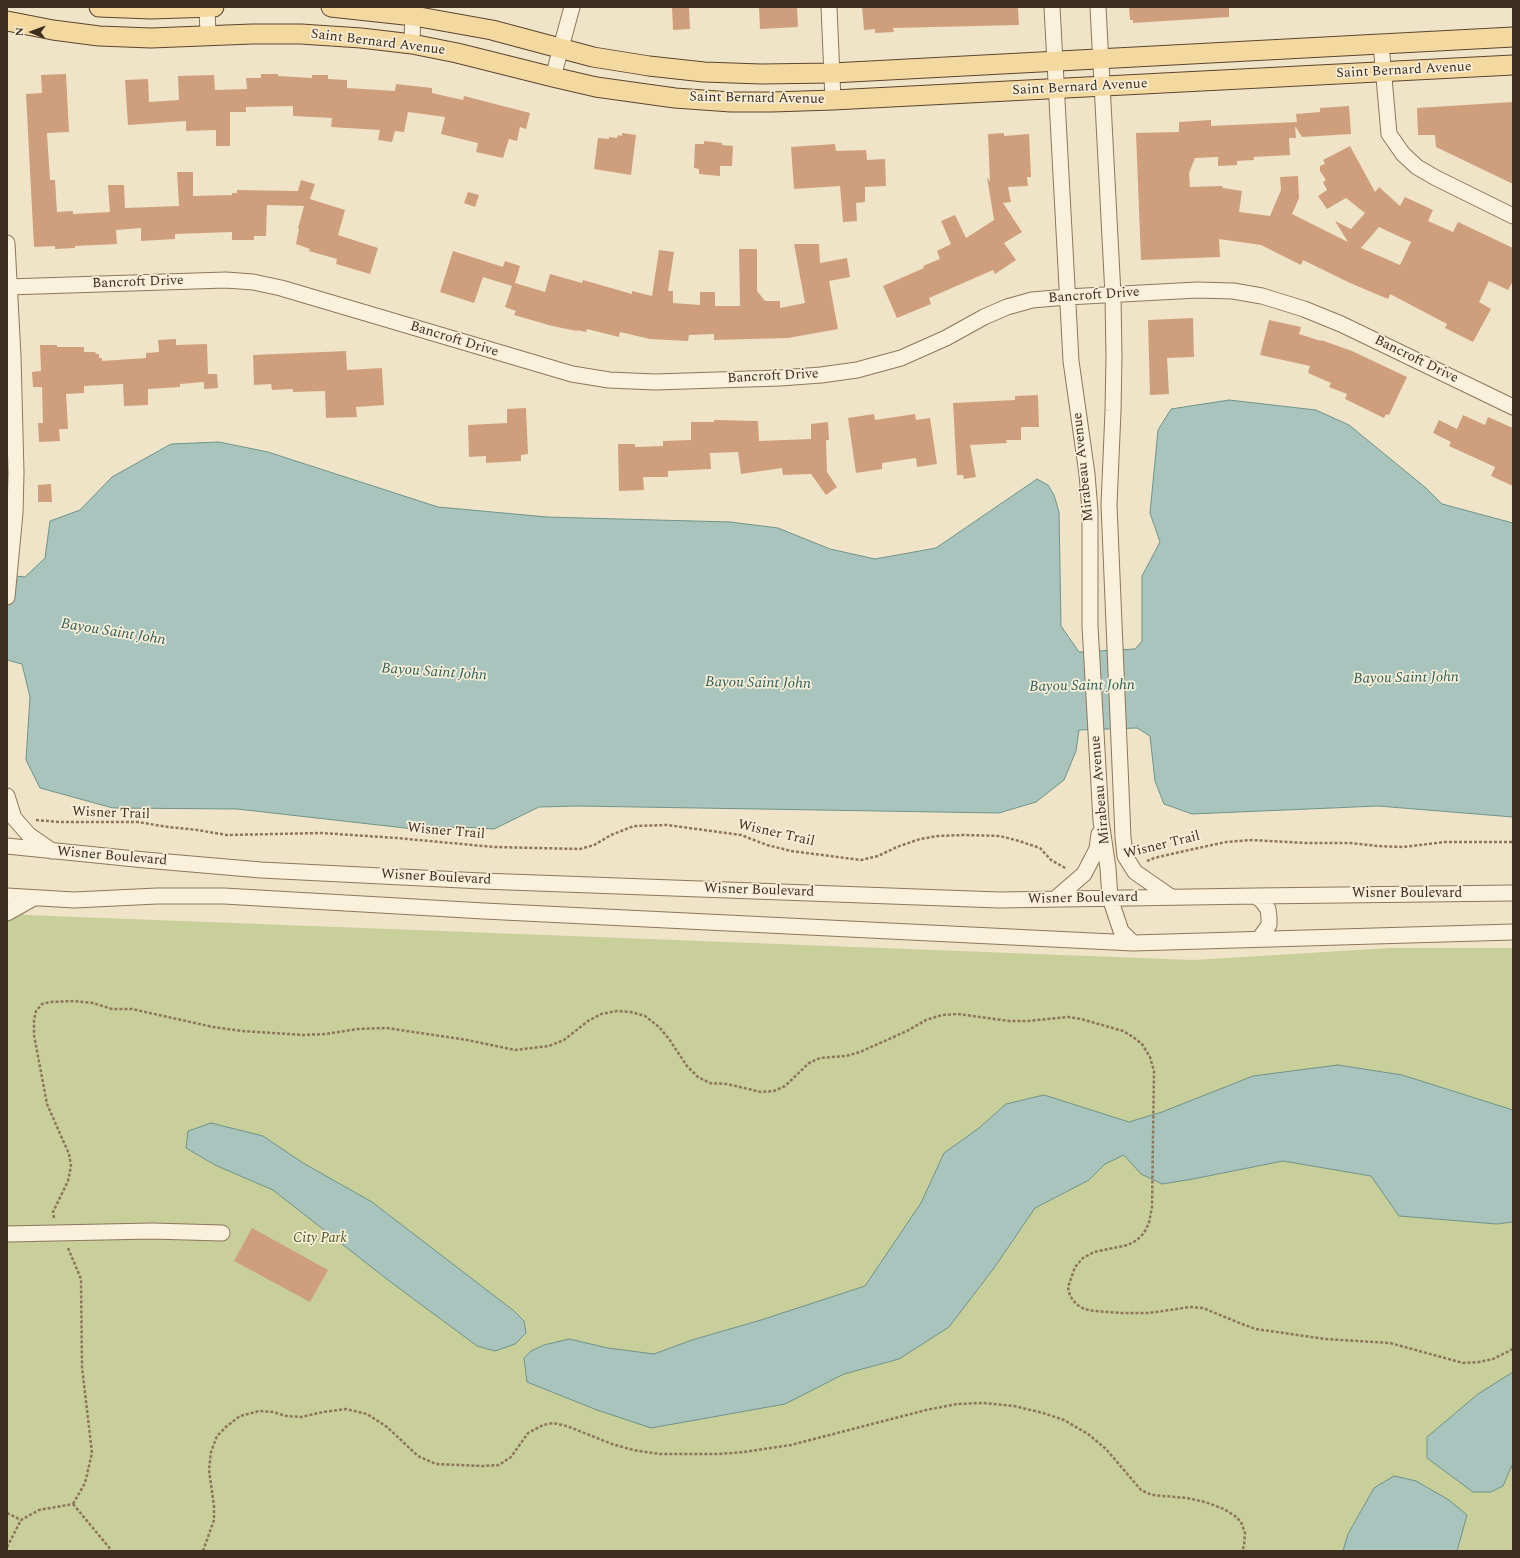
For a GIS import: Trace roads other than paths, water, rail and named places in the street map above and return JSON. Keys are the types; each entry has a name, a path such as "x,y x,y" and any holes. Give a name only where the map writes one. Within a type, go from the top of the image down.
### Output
{"main road":[{"path":"99,7 151,9 214,7"},
{"name":"Saint Bernard Avenue","path":"331,7 413,11 593,57 649,66 704,72 762,74 832,73 1513,37"},
{"name":"Saint Bernard Avenue","path":"7,20 53,30 99,36 151,38 208,35 301,34 361,38 412,44 464,54 596,87 682,98 731,102 833,100 1513,65"}],"street":[{"path":"207,7 208,35"},
{"path":"553,77 572,7"},
{"path":"829,7 833,100"},
{"name":"Mirabeau Avenue","path":"1052,7 1071,361 1087,474 1090,511 1090,626 1101,821 1108,868 1110,898 1121,931 1133,944"},
{"name":"Mirabeau Avenue","path":"1098,7 1113,295 1114,411 1109,505 1120,747 1122,837 1125,856 1134,872 1171,897"},
{"path":"412,44 413,11"},
{"path":"1381,44 1389,134 1404,154 1417,167 1436,178 1513,216"},
{"path":"7,243 8,287 13,356 16,473 15,513 7,597"},
{"name":"Bancroft Drive","path":"8,287 226,280 253,282 281,288 572,374 609,380 655,382 780,378 821,375 857,370 901,358 946,338 984,317 1007,307 1032,300 1197,290 1233,291 1262,296 1304,309 1340,324 1513,407"},
{"path":"7,796 14,818 29,835 52,852"},
{"path":"1055,899 1070,887 1086,870 1097,849 1101,821"},
{"name":"Wisner Boulevard","path":"7,846 52,852 261,870 482,881 999,900 1513,893"},
{"path":"7,896 74,900 157,896 224,896 476,911 1133,944 1513,932"},
{"path":"1255,896 1261,900 1268,909 1269,917 1269,925 1259,939"},
{"path":"7,913 35,898"},
{"path":"7,1234 152,1231 222,1233"}],"water":[{"name":"Bayou Saint John","path":"1229,400 1316,410 1349,425 1426,488 1442,504 1513,523 1513,817 1378,806 1192,814 1164,804 1155,781 1150,736 1137,728 1079,730 1076,751 1064,780 1036,802 999,813 577,806 539,807 494,829 463,827 414,829 237,809 113,808 40,788 26,760 30,697 22,664 7,660 7,575 25,577 45,558 50,521 80,510 112,477 171,444 219,442 268,452 438,507 547,517 730,522 778,528 830,549 875,559 936,548 1037,479 1048,485 1054,495 1059,512 1061,626 1079,652 1135,649 1142,641 1142,576 1160,542 1150,513 1158,430 1171,409"},
{"path":"1338,1065 1402,1075 1513,1110 1513,1222 1497,1224 1399,1216 1371,1176 1283,1161 1162,1184 1141,1174 1124,1155 1105,1164 1089,1180 1035,1208 994,1268 949,1327 899,1359 844,1374 785,1404 651,1428 597,1410 527,1382 524,1358 531,1351 544,1345 569,1339 608,1348 654,1354 692,1340 761,1320 865,1286 921,1203 944,1153 979,1128 1006,1104 1044,1095 1129,1122 1162,1112 1253,1076"},
{"path":"211,1123 263,1136 303,1163 372,1202 514,1311 524,1321 526,1333 515,1344 495,1351 477,1346 388,1280 273,1190 215,1165 186,1148 188,1131"},
{"path":"1513,1372 1513,1463 1503,1486 1491,1492 1473,1492 1427,1458 1427,1437 1478,1394"},
{"path":"1394,1476 1416,1481 1449,1500 1467,1515 1457,1551 1343,1551 1348,1534 1374,1488"}],"park label":[{"name":"City Park","path":"320,1239"}]}
